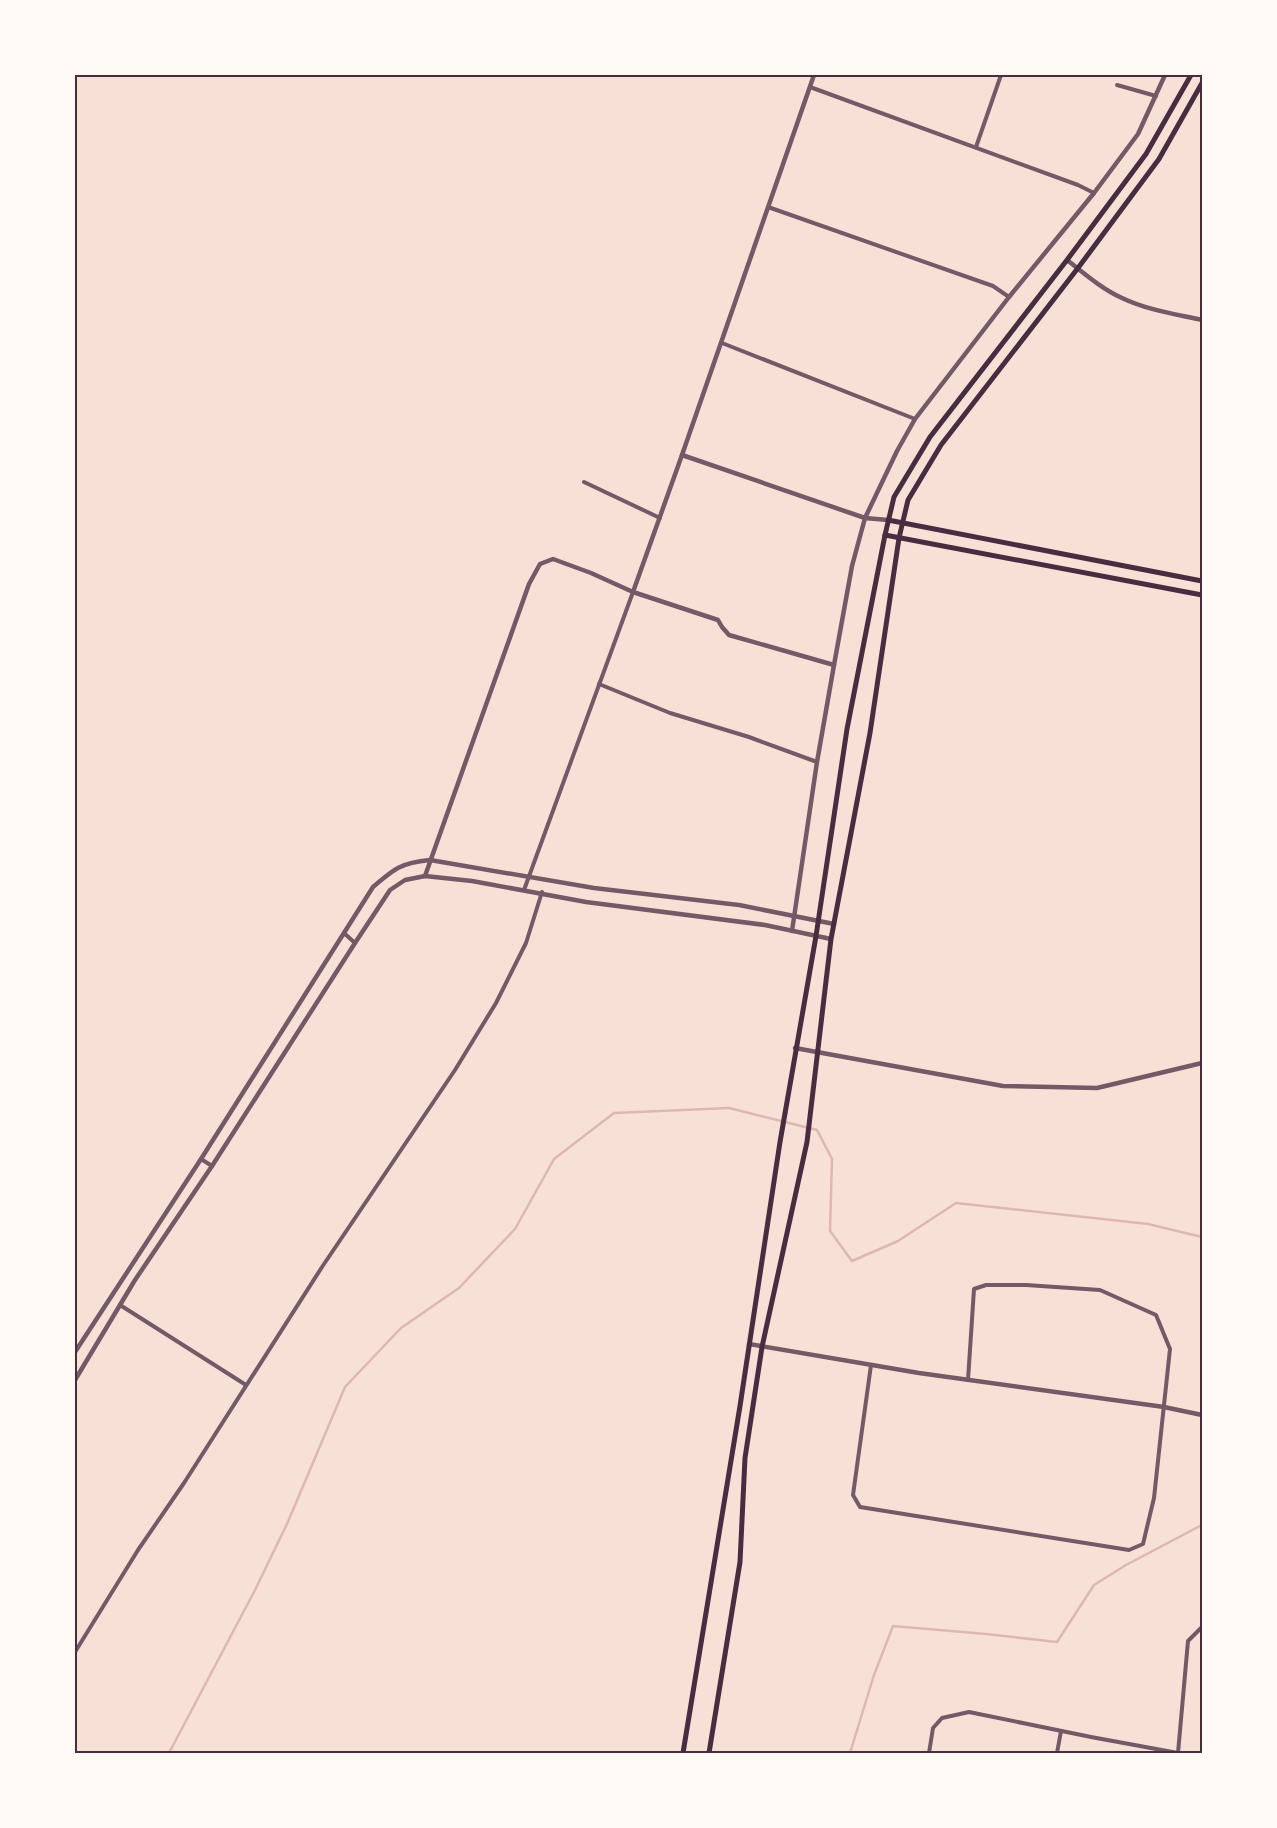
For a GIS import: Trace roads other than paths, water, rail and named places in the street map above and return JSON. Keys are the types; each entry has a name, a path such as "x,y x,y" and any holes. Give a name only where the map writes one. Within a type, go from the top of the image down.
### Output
{"main road":[{"path":"683,1753 795,1048 816,936 847,729 894,497 930,437 1067,260 1146,154 1191,75"},
{"path":"709,1753 740,1562 745,1458 762,1347 808,1132 834,924 870,734 899,538 908,500 941,445 1078,268 1159,159 1202,83"},
{"path":"888,520 1202,581"},
{"path":"885,535 1202,596"}],"street":[{"path":"524,890 660,518 814,75"},
{"path":"976,147 1002,75"},
{"path":"792,931 817,762 834,665 852,566 865,518 897,451 915,419 1009,297 1094,193 1138,134 1165,75"},
{"path":"1117,85 1156,96"},
{"path":"810,86 1078,185 1094,193"},
{"path":"768,207 993,286 1009,297"},
{"path":"1067,260 1097,284 1123,299 1155,310 1202,320"},
{"path":"722,342 915,419"},
{"path":"682,455 865,518 888,520"},
{"path":"584,482 660,518"},
{"path":"425,876 529,584 540,564 553,559 591,573 633,592 718,620 729,635 834,665"},
{"path":"599,684 670,713 749,737 817,762"},
{"path":"75,1352 201,1159 373,887 395,869 414,862 430,860 594,888 739,905 834,924"},
{"path":"75,1380 120,1305 355,943 390,890 405,880 425,876 472,881 542,892 586,902 765,925 832,939"},
{"path":"75,1652 138,1550 184,1483 322,1267 460,1062 496,1003 526,943 542,892"},
{"path":"345,934 355,943"},
{"path":"795,1048 1003,1086 1097,1088 1202,1063"},
{"path":"201,1159 212,1166"},
{"path":"871,1365 852,1495 860,1507 1129,1550 1143,1544 1154,1498 1170,1349 1156,1314 1100,1290 1026,1285 986,1285 974,1289 968,1380"},
{"path":"120,1305 246,1385"},
{"path":"749,1344 968,1380 1164,1407 1202,1416"},
{"path":"929,1753 933,1728 942,1718 969,1712 1178,1753 1188,1641 1202,1627"},
{"path":"1058,1753 1061,1731"}],"waterway":[{"path":"169,1753 255,1590 287,1524 345,1387 401,1328 459,1288 515,1229 554,1159 614,1113 729,1108 817,1130 832,1159 830,1231 852,1261 898,1241 956,1203 1148,1224 1202,1237"},
{"path":"850,1753 874,1675 893,1626 1057,1642 1094,1585 1126,1565 1202,1525"}]}
